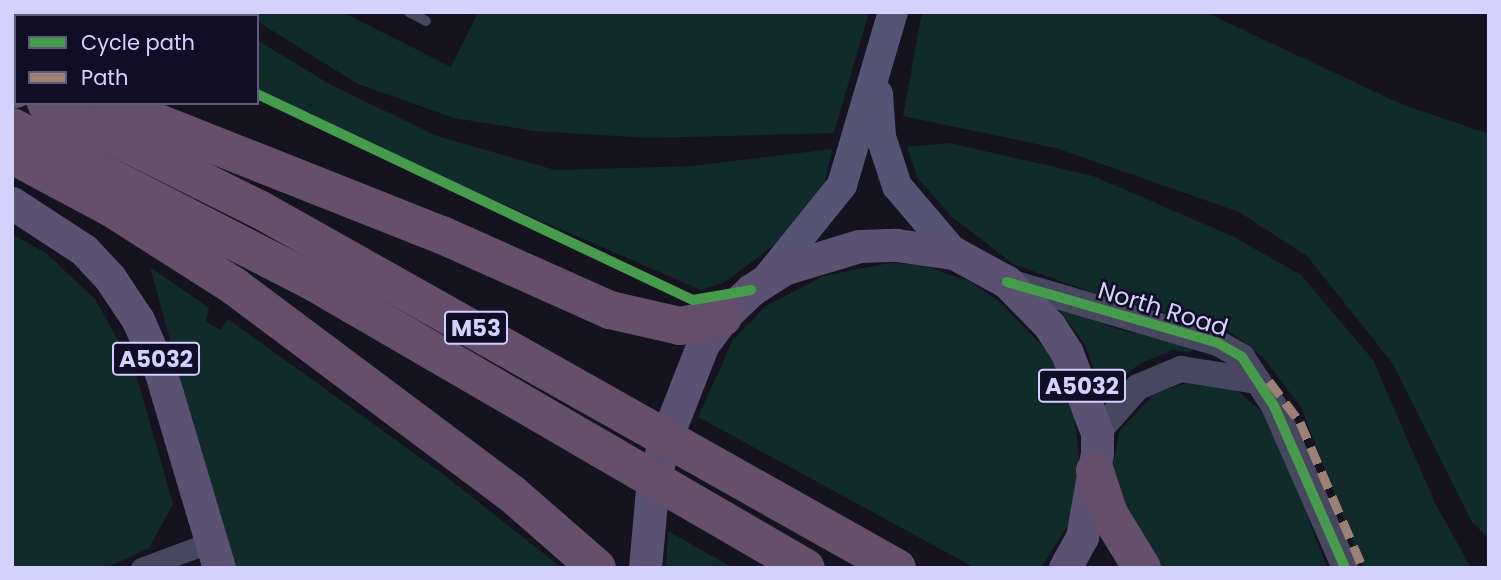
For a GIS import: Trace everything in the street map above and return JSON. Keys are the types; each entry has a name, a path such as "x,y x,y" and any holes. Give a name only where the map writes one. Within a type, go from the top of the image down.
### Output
{"highway":[{"name":"M53","path":"50,105 270,215 897,568"},
{"path":"113,105 442,235 610,310 680,326 723,317"},
{"name":"M53","path":"12,127 312,281 806,568"},
{"path":"12,155 110,207 234,286 511,493 597,568"},
{"path":"1095,471 1109,514 1124,546 1142,568"}],"main road":[{"path":"768,277 824,211 849,166 875,91 893,12"},
{"path":"875,91 888,164 910,205 954,253"},
{"name":"A5032","path":"12,203 84,250 110,278 138,320 160,370 215,555"},
{"name":"A5032","path":"645,568 652,489 681,396 703,344 723,317 768,277 859,246 896,245 954,253 1007,282 1049,324 1067,353 1097,433 1095,471 1082,537 1065,568"}],"street":[{"name":"North Road","path":"1007,282 1218,343 1242,357 1274,406 1345,568"},
{"name":"North Road","path":"1097,433 1138,387 1162,374 1196,368 1258,381"},
{"path":"141,568 215,555"}],"lane":[{"path":"409,12 426,21"}],"green space":[{"path":"243,12 342,12 451,67 478,12 869,12 834,133 650,138 534,131 454,118 358,84 259,22 259,14"},
{"path":"922,12 1205,12 1401,104 1489,134 1489,539 1472,522 1393,364 1307,256 1239,212 1056,148 903,116"},
{"path":"259,41 331,85 437,136 555,170 692,166 832,149 822,194 774,245 725,282 701,290 298,115 259,92"},
{"path":"950,143 1093,176 1232,236 1301,275 1373,360 1435,503 1471,568 1363,568 1301,407 1263,357 1226,329 1097,294 1013,264 951,216 917,177 907,147"},
{"path":"12,234 47,254 95,299 135,371 173,504 149,548 106,568 12,568"},
{"path":"889,263 922,265 971,282 999,301 1052,356 1074,410 1080,469 1072,519 1041,568 975,568 698,417 733,340 766,306 823,276"},
{"path":"150,267 209,308 206,322 220,330 228,319 443,474 562,568 233,568"},
{"path":"1058,308 1124,331 1196,343 1192,352 1173,350 1139,364 1111,386 1105,397 1085,345"},
{"path":"1195,380 1233,387 1263,413 1280,443 1327,568 1155,568 1144,558 1113,466 1120,430 1154,394"},
{"path":"668,531 733,568 666,568"}],"marked path":[{"path":"1269,381 1300,422 1363,568"}],"cycle path":[{"path":"259,95 693,300 751,290"},
{"path":"1007,282 1218,343 1242,357 1274,406 1345,568"}]}
